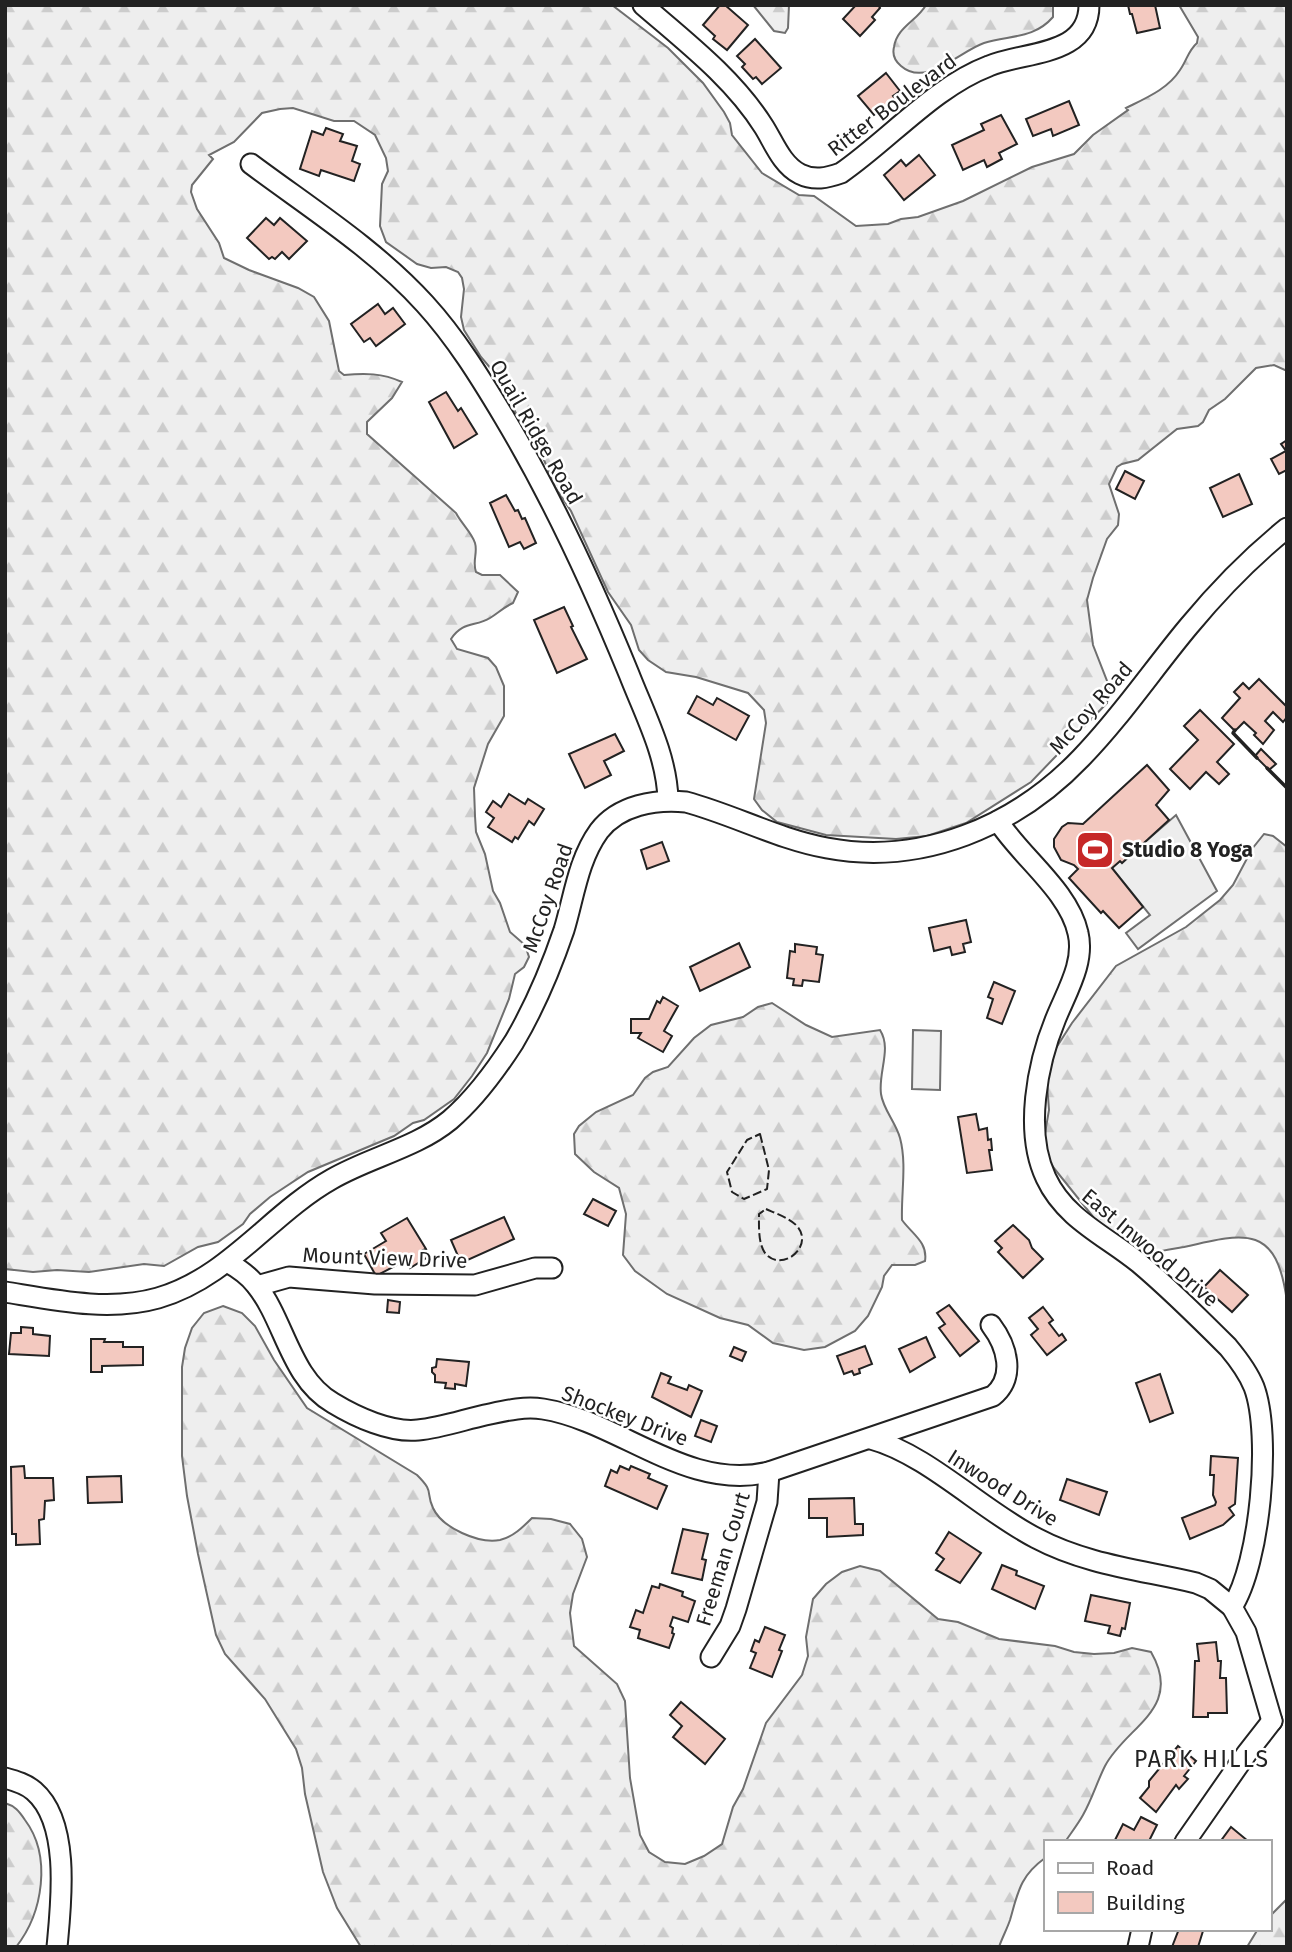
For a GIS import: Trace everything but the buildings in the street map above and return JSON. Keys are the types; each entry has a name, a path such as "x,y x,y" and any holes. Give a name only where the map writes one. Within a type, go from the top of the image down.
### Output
{"street":[{"name":"Ritter Boulevard","path":"643,5 736,89 788,165 799,174 813,178 827,178 841,173 938,96 973,72 992,64 1072,42 1086,27 1089,5"},
{"name":"Quail Ridge Road","path":"251,164 398,277 427,306 474,369 547,491 604,613 658,746 665,771 668,800"},
{"name":"McCoy Road","path":"5,1293 81,1303 135,1302 154,1299 194,1284 227,1262 307,1195 354,1168 433,1132 449,1121 475,1096 514,1041 531,1009 563,931 590,845 614,817 649,802 668,800 703,807 798,842 859,852 890,853 919,849 976,832 998,821 1031,801 1081,758 1191,624 1247,564 1287,528"},
{"name":"East Inwood Drive","path":"998,821 1019,850 1063,900 1072,916 1079,941 1079,959 1045,1048 1035,1095 1036,1143 1045,1178 1076,1217 1137,1262 1228,1346 1248,1374 1258,1401 1262,1441 1258,1513 1247,1577 1241,1594 1232,1607"},
{"name":"Shockey Drive","path":"227,1262 257,1286 313,1386 331,1403 374,1422 395,1428 418,1430 502,1411 544,1409 591,1424 702,1470 740,1476 769,1472 993,1396 1001,1390 1006,1379 1006,1351 991,1325"},
{"name":"Mount View Drive","path":"257,1286 289,1277 453,1287 475,1285 535,1268 552,1268"},
{"name":"Inwood Drive","path":"871,1439 918,1461 989,1510 1038,1539 1111,1566 1196,1583 1210,1589 1232,1607"},
{"name":"Freeman Court","path":"711,1657 730,1626 736,1609 767,1502 769,1472"},
{"path":"1186,1840 1247,1753 1280,1723 1246,1632 1232,1607"},
{"path":"5,1778 21,1783 35,1792 46,1804 53,1824 60,1850 61,1876 57,1947"}],"green space":[{"path":"5,5 612,5 668,48 703,83 724,112 732,135 762,173 799,195 814,196 856,226 888,224 918,217 963,201 1032,167 1074,154 1093,135 1128,110 1126,108 1163,88 1180,70 1198,37 1179,5 1287,5 1287,371 1274,365 1256,368 1225,399 1209,410 1198,426 1177,429 1138,460 1117,467 1109,484 1119,514 1118,525 1107,539 1087,600 1093,645 1109,686 1107,703 1031,782 966,823 927,836 896,839 826,835 777,822 762,810 754,799 766,723 764,710 748,693 696,677 666,672 639,650 631,625 608,592 571,511 555,487 542,455 523,430 503,383 481,357 464,330 461,317 464,289 462,278 458,272 446,267 431,268 417,264 386,242 380,226 382,184 388,171 386,158 375,135 354,121 334,121 293,108 262,113 234,142 209,155 213,159 192,185 191,192 197,209 219,243 224,258 314,297 329,321 339,371 344,375 373,374 402,382 392,398 367,422 367,434 456,513 475,543 476,572 482,575 500,575 518,592 513,603 485,621 460,629 451,639 457,649 488,658 496,667 504,686 504,716 488,744 474,788 476,832 485,854 493,891 510,932 525,945 529,957 524,967 515,974 509,999 487,1053 454,1099 424,1120 413,1123 394,1136 308,1172 270,1197 250,1214 243,1224 218,1242 198,1247 164,1266 144,1264 89,1272 5,1269"},
{"path":"753,5 789,5 788,28 785,33 774,31"},
{"path":"926,5 1053,5 1053,17 1030,33 984,43 943,66 921,73 911,72 896,60 894,47 899,34"},
{"path":"1264,834 1273,836 1287,847 1287,1302 1276,1259 1267,1247 1255,1240 1225,1238 1147,1254 1138,1252 1094,1218 1049,1162 1044,1139 1049,1110 1046,1069 1049,1059 1072,1023 1116,966 1186,927 1220,900 1233,885 1252,849"},
{"path":"772,1003 806,1025 832,1037 880,1030 885,1045 881,1094 902,1148 902,1220 922,1243 925,1254 925,1261 915,1265 892,1265 884,1276 882,1287 868,1316 855,1331 825,1347 804,1350 773,1343 748,1325 720,1318 667,1294 635,1271 623,1255 626,1214 619,1188 594,1172 575,1154 574,1134 579,1126 596,1112 633,1095 645,1078 668,1067 694,1038 711,1025 743,1017 758,1007"},
{"path":"913,1030 941,1031 940,1090 912,1089"},
{"path":"223,1306 242,1313 255,1326 274,1360 307,1408 417,1475 428,1489 433,1508 444,1522 453,1528 472,1537 491,1541 505,1539 532,1518 570,1524 582,1539 587,1557 573,1594 570,1613 574,1646 617,1684 625,1701 630,1778 640,1835 649,1852 665,1862 685,1864 722,1844 733,1807 743,1789 766,1723 802,1675 808,1656 806,1637 813,1599 826,1584 842,1572 860,1566 880,1571 938,1619 958,1622 999,1639 1094,1654 1114,1653 1132,1648 1151,1652 1159,1672 1161,1688 1156,1703 1114,1752 1079,1822 1066,1840 1044,1840 1044,1859 1030,1871 1021,1885 999,1947 361,1947 337,1908 323,1872 296,1749 265,1699 225,1654 216,1635 198,1554 182,1456 182,1367 192,1328 204,1313"},
{"path":"5,1803 19,1811 33,1834 41,1867 41,1884 33,1918 16,1947 5,1947"},
{"path":"1287,1899 1287,1947 1247,1947 1257,1931 1271,1931 1271,1915"}],"shaded area":[{"path":"1176,815 1217,891 1138,949 1126,933 1150,915 1112,868"}],"fence":[{"path":"760,1134 769,1170 767,1189 744,1199 732,1192 727,1172 747,1140 760,1134"},
{"path":"766,1209 790,1220 801,1233 799,1248 788,1259 772,1259 763,1249 759,1234 759,1214 766,1209"}],"wall":[{"path":"1235,730 1233,733 1257,758"},
{"path":"1267,768 1287,788"}],"place":[{"name":"Studio 8 Yoga","path":"1095,850"}],"district":[{"name":"PARK HILLS","path":"1202,1759"}]}
